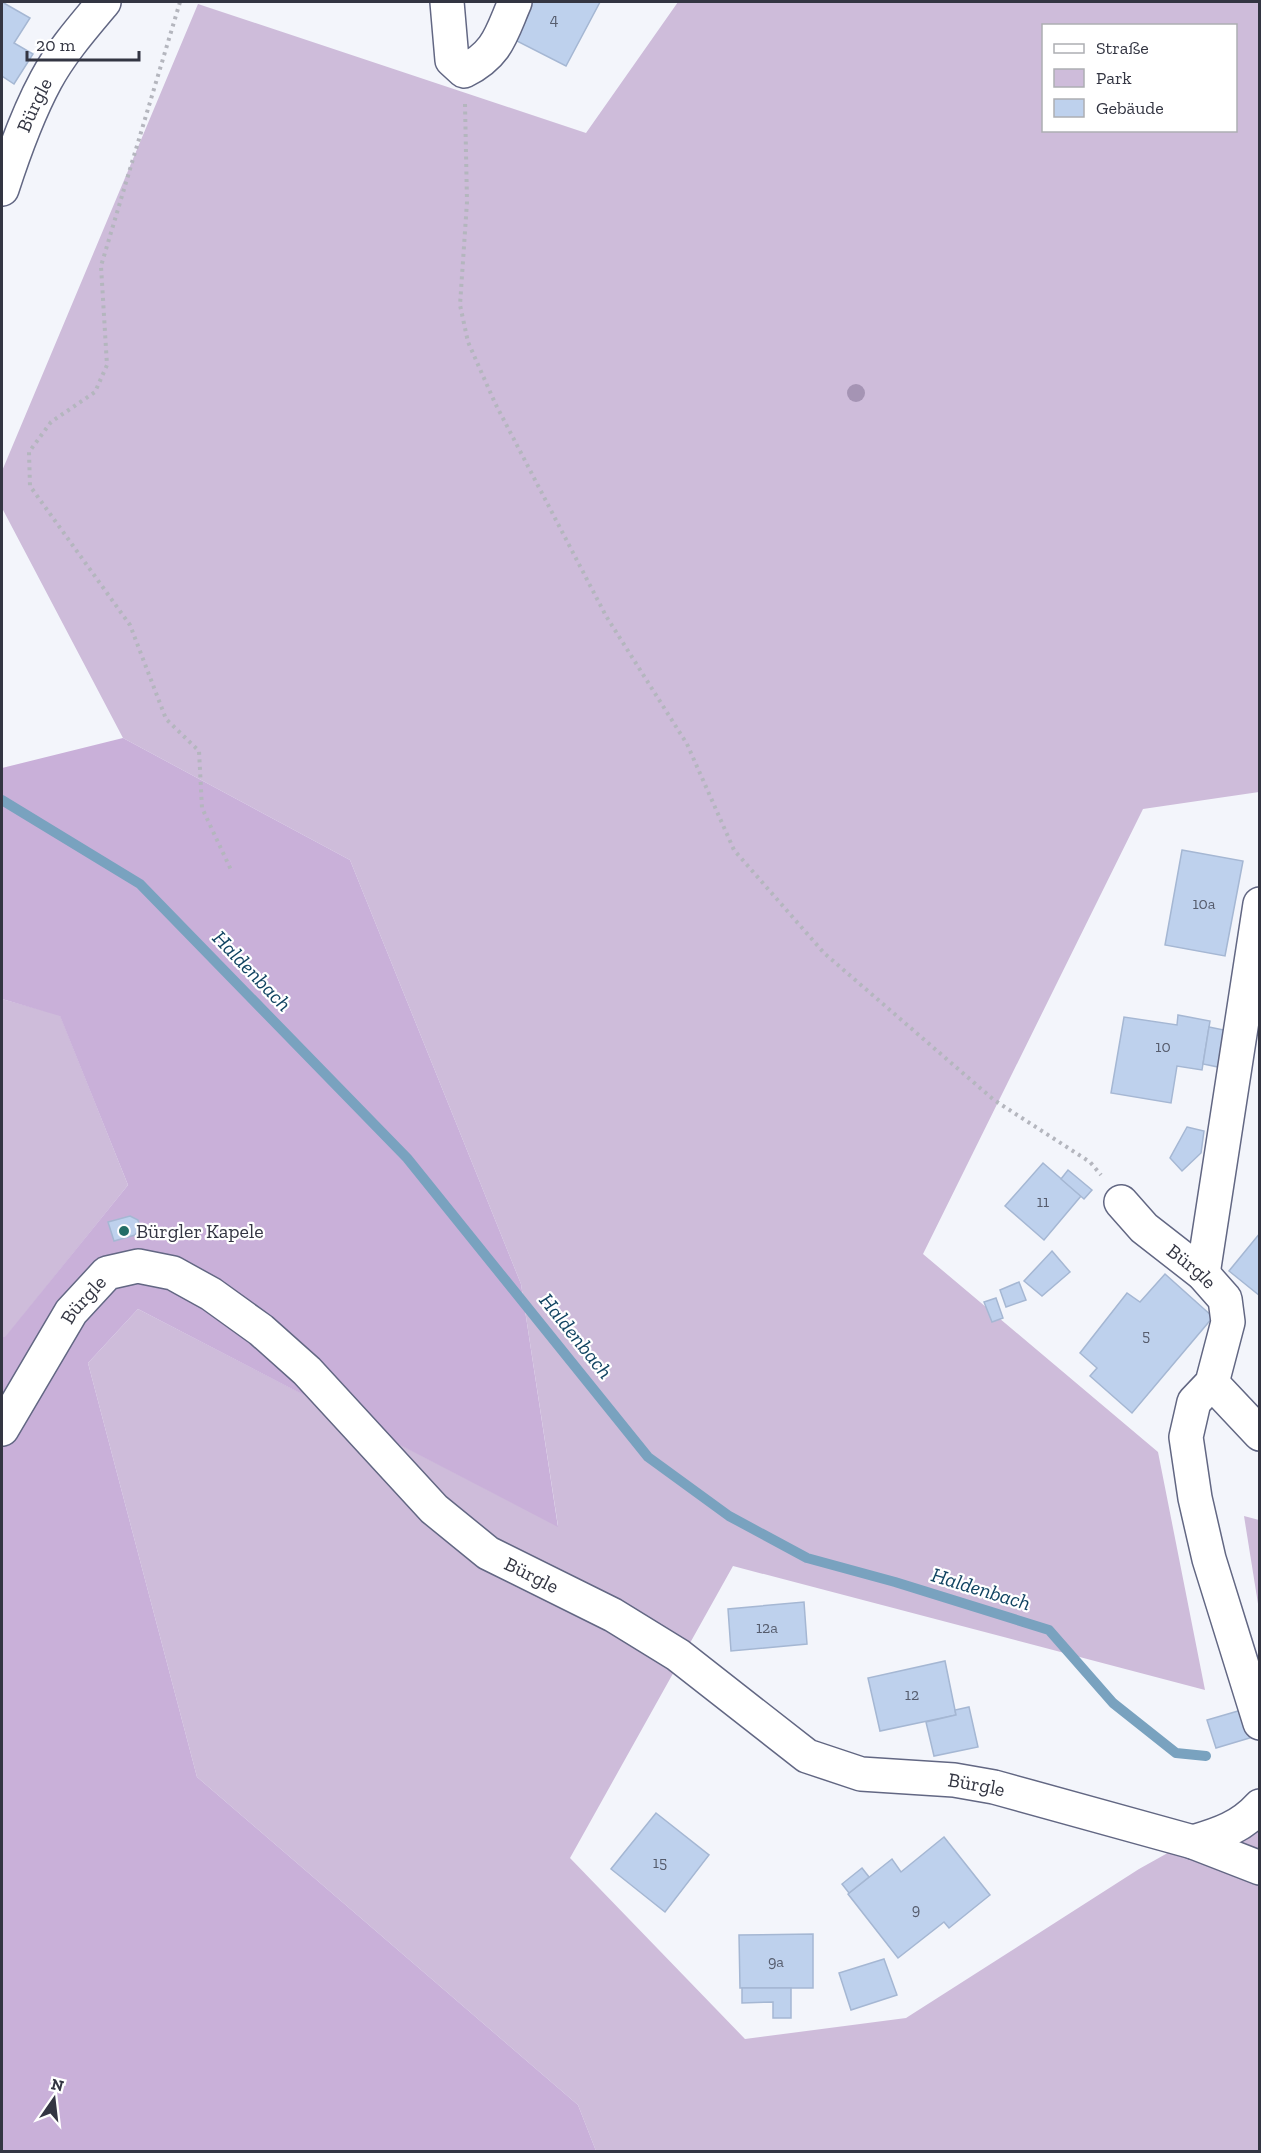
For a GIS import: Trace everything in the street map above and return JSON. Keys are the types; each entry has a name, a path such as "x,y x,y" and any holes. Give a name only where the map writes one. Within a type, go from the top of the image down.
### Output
{"street":[{"name":"Bürgle","path":"2,189 22,132 46,79 72,40 105,2"},
{"path":"447,2 452,60 464,70 484,61 498,41 515,2"},
{"path":"1203,1274 1260,904"},
{"name":"Bürgle","path":"1122,1202 1144,1228 1203,1274 1225,1299 1228,1322 1212,1383 1194,1402 1186,1437 1209,1559 1260,1723"},
{"name":"Bürgle","path":"2,1429 71,1312 106,1273 138,1266 173,1273 211,1294 261,1330 307,1371 434,1509 488,1553 613,1615 678,1655 807,1756 861,1774 954,1780 994,1787 1193,1842 1260,1868"},
{"path":"1212,1383 1260,1434"},
{"path":"1193,1842 1221,1834 1246,1821 1260,1806"}],"path":[{"path":"180,2 101,266 107,365 95,392 51,423 29,453 30,486 130,625 166,719 199,751 202,808 232,872"},
{"path":"464,70 468,202 460,305 468,342 495,403 606,616 687,744 734,850 824,953 994,1100 1090,1162 1122,1202"}],"green space":[{"path":"678,2 1259,2 1259,792 1143,809 923,1254 1158,1452 1205,1690 733,1566 570,1858 745,2039 906,2018 1139,1869 1259,1802 1259,2151 596,2151 578,2105 197,1777 88,1363 138,1309 558,1526 521,1284 350,860 123,738 2,508 2,471 198,4 586,133"},
{"path":"2,999 60,1015 128,1185 5,1338 2,1337"},
{"path":"1244,1516 1259,1520 1259,1610"}],"shaded area":[{"path":"123,738 350,860 521,1284 558,1527 138,1309 88,1363 197,1777 578,2105 596,2151 2,2151 2,1337 5,1337 128,1185 60,1016 2,999 2,768"}],"building":[{"path":"2,2 30,18 14,43 33,54 14,84 2,76"},
{"path":"527,2 600,2 566,66 509,37"},
{"path":"1182,850 1243,861 1225,956 1165,945"},
{"path":"1178,1015 1210,1021 1202,1070 1177,1066 1171,1103 1111,1093 1124,1017 1177,1025"},
{"path":"1209,1027 1224,1030 1218,1067 1203,1064"},
{"path":"1187,1127 1204,1131 1201,1153 1182,1171 1170,1158"},
{"path":"1043,1163 1081,1196 1044,1240 1005,1206"},
{"path":"1068,1170 1092,1190 1084,1199 1061,1179"},
{"name":"Bürgler Kapele","path":"130,1216 138,1220 140,1228 135,1235 114,1241 108,1222"},
{"path":"1260,1233 1260,1296 1229,1271"},
{"path":"1052,1251 1070,1272 1042,1296 1024,1281"},
{"path":"1165,1274 1213,1317 1132,1413 1090,1376 1097,1368 1080,1353 1127,1293 1140,1302"},
{"path":"1019,1282 1026,1300 1006,1307 1000,1290"},
{"path":"996,1298 1003,1318 992,1322 984,1302"},
{"path":"804,1602 807,1644 731,1651 728,1609"},
{"path":"945,1661 956,1715 880,1731 868,1678"},
{"path":"969,1707 978,1747 934,1756 926,1722 956,1715 955,1710"},
{"path":"1245,1709 1253,1737 1216,1748 1207,1720"},
{"path":"656,1813 709,1855 665,1912 611,1869"},
{"path":"944,1837 990,1895 949,1928 944,1922 898,1958 848,1894 892,1859 901,1872"},
{"path":"862,1868 869,1877 849,1893 842,1884"},
{"path":"813,1934 813,1988 740,1988 739,1935"},
{"path":"884,1959 897,1995 851,2010 839,1973"},
{"path":"742,1988 791,1988 791,2018 773,2018 773,2002 742,2003"}],"waterway":[{"name":"Haldenbach","path":"2,800 140,884 407,1158 648,1457 729,1516 807,1558 895,1582 1049,1630 1113,1703 1176,1753 1206,1756"}],"place":[{"name":"Bürgler Kapele","path":"124,1231"}]}
